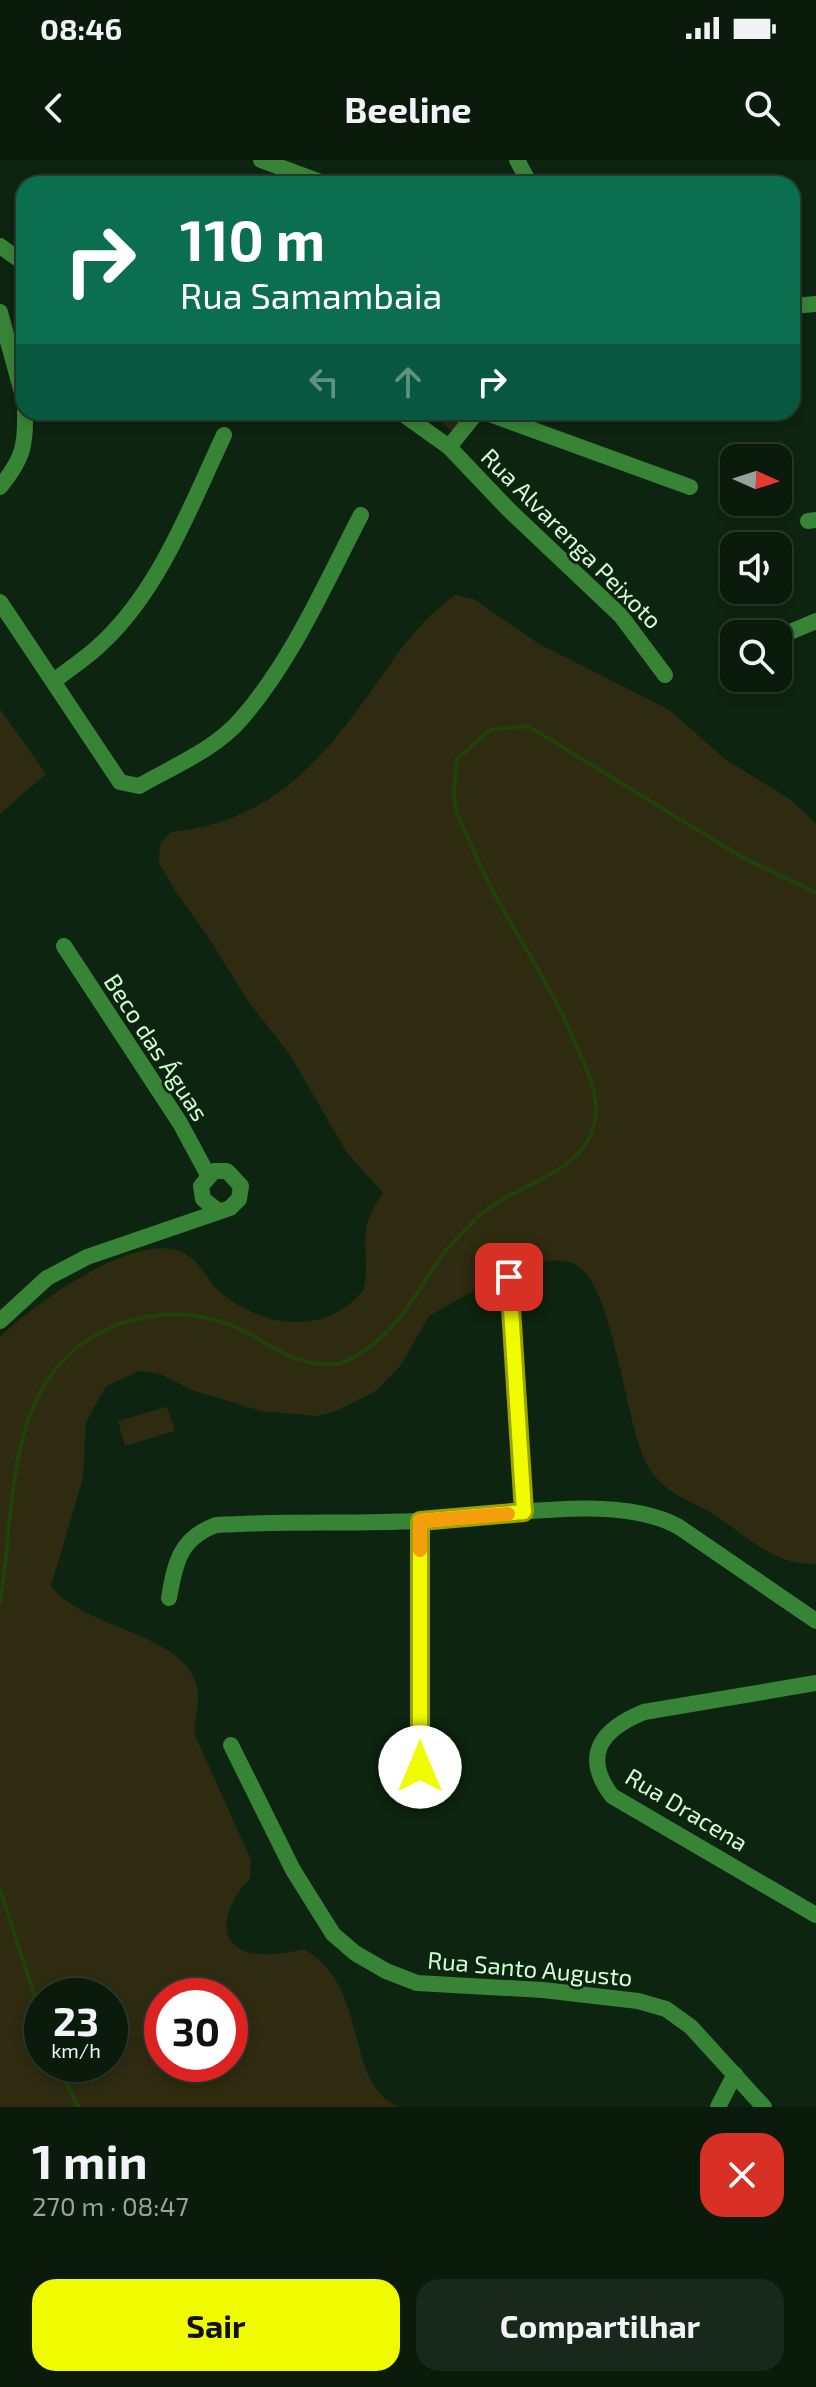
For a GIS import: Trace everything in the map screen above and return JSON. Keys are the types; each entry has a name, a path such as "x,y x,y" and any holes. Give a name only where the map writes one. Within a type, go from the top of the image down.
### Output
{"street":[{"path":"261,160 304,176"},
{"path":"0,312 16,371"},
{"path":"0,487 20,462 26,436 25,420"},
{"name":"Rua Alvarenga Peixoto","path":"412,420 449,447 509,510 621,616 665,675"},
{"path":"449,447 471,420"},
{"path":"506,420 690,487"},
{"path":"54,681 104,642 139,596 176,538 224,435"},
{"path":"0,602 120,782 139,786 209,747 241,719 290,651 361,515"},
{"path":"792,631 816,621"},
{"name":"Beco das Águas","path":"64,946 180,1123 208,1175"},
{"path":"0,1321 47,1278 87,1257 235,1205 241,1186 227,1171 208,1175 201,1186 203,1199 217,1210"},
{"path":"509,1277 524,1512"},
{"path":"169,1598 173,1571 184,1546 197,1532 216,1525 420,1521 524,1512 637,1510 659,1515 816,1621"},
{"path":"420,1521 420,1797"},
{"name":"Rua Dracena","path":"816,1683 644,1712 619,1722 603,1739 597,1758 599,1780 612,1796 816,1915"},
{"name":"Rua Santo Augusto","path":"231,1745 293,1870 333,1934 355,1953 386,1971 417,1983 543,1990 638,2001 666,2009 691,2027 764,2107"},
{"path":"718,2107 735,2074"}],"shaded area":[{"path":"438,420 463,420 454,432"},
{"path":"455,595 474,599 539,644 668,709 725,759 788,798 816,823 816,1564 788,1561 764,1550 710,1512 673,1493 657,1479 641,1450 599,1296 587,1275 572,1263 552,1261 487,1268 477,1289 429,1316 401,1365 376,1391 334,1412 316,1416 261,1411 192,1390 158,1373 140,1371 106,1386 86,1422 83,1478 51,1586 66,1601 86,1613 154,1642 188,1668 198,1692 195,1735 251,1860 250,1879 236,1896 228,1917 229,1938 247,1952 276,1954 304,1949 325,1966 340,1987 370,2079 382,2095 400,2107 0,2107 0,1337 35,1307 85,1275 112,1261 161,1248 188,1255 219,1291 236,1304 274,1319 294,1322 332,1315 364,1289 366,1230 383,1193 347,1153 290,1055 248,1001 177,894 159,863 160,844 171,832 207,826 240,815 294,780 339,733 424,622"},
{"path":"0,709 46,774 0,814"},
{"path":"167,1407 175,1431 125,1446 118,1421"}],"waterway":[{"path":"0,1603 14,1482 22,1442 34,1405 53,1372 81,1344 132,1320 183,1314 222,1322 305,1361 320,1364 343,1362 361,1353 387,1332 444,1253 476,1219 510,1195 550,1175 582,1149 592,1131 596,1109 585,1065 549,990 481,868 456,810 457,759 490,730 528,726 740,856 816,893"},
{"path":"0,1889 29,1978"},
{"path":"66,2082 78,2107"}],"slow traffic":[{"path":"420,1550 420,1521 508,1514"}],"route":[{"path":"420,1767 420,1521 524,1512 509,1277"}]}
